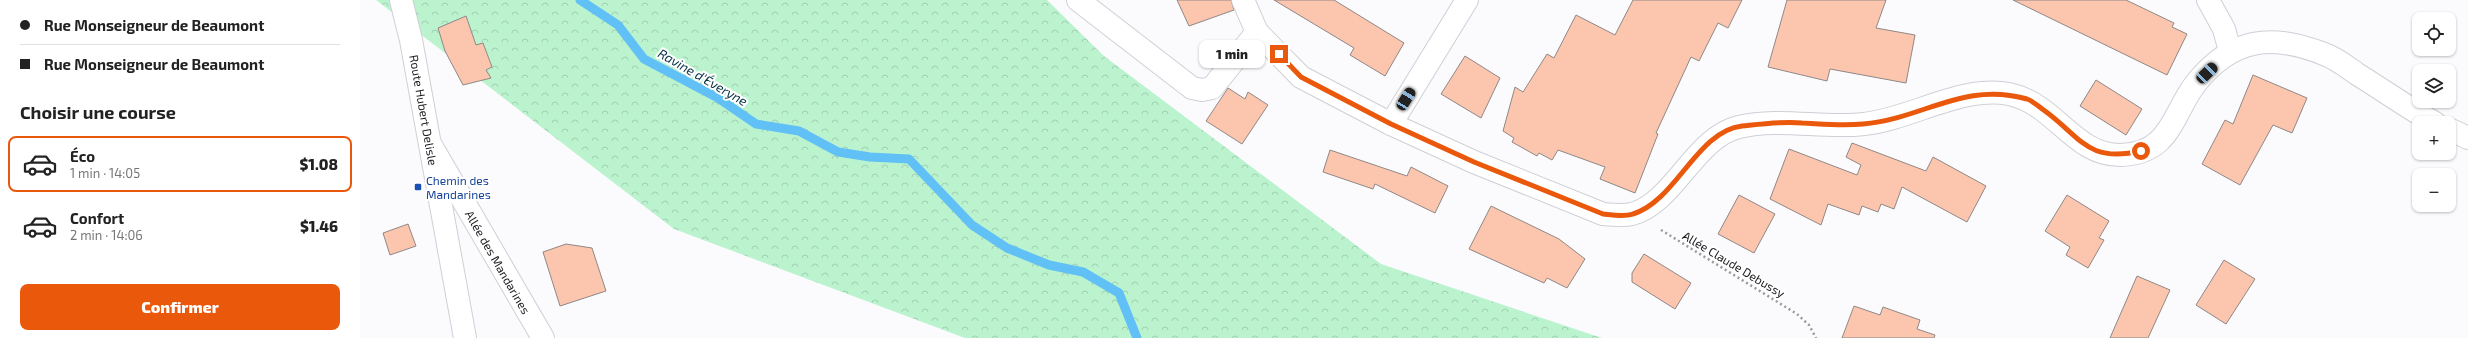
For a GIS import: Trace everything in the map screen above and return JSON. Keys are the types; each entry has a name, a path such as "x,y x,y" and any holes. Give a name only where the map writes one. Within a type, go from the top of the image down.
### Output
{"street":[{"name":"Route Hubert Delisle","path":"401,0 430,144 465,338"},
{"path":"1078,0 1192,88 1197,89 1212,88 1257,32"},
{"path":"1243,0 1257,32 1301,77 1391,124 1474,162 1603,214 1620,216 1634,214 1659,198 1697,155 1726,131 1740,126 1801,122 1827,126 1864,124 1896,118 1936,104 1979,94 2006,94 2030,100 2050,114 2074,138 2104,154 2123,155 2141,151 2158,142 2169,132 2196,84 2230,51 2264,40 2295,45 2326,54 2424,116"},
{"path":"1391,124 1467,0"},
{"path":"2208,0 2224,29 2230,51"},
{"path":"2456,132 2468,138"},
{"name":"Allée des Mandarines","path":"430,144 543,338"}],"path":[{"name":"Allée Claude Debussy","path":"1634,214 1797,314 1809,326 1816,338"}],"green space":[{"path":"376,0 1047,0 1104,56 1381,264 1602,338 965,338 674,229"}],"building":[{"path":"1177,0 1231,0 1234,10 1189,26"},
{"path":"1274,0 1334,0 1404,43 1385,76 1350,55 1354,48"},
{"path":"1633,0 1742,0 1728,28 1718,23 1699,61 1691,57 1656,133 1658,134 1635,193 1600,179 1605,167 1558,150 1552,160 1539,153 1537,156 1512,142 1514,138 1503,131 1515,87 1523,92 1547,54 1554,58 1576,15 1615,35"},
{"path":"1787,0 1886,0 1876,28 1915,35 1906,83 1830,69 1827,81 1768,67"},
{"path":"2013,0 2126,0 2174,23 2172,27 2187,34 2167,75"},
{"path":"466,16 476,45 483,43 492,67 486,70 491,78 463,85 445,51 438,28"},
{"path":"1465,56 1500,78 1481,118 1441,94"},
{"path":"2253,75 2307,98 2292,133 2273,125 2240,185 2202,164 2225,120 2233,124"},
{"path":"2096,80 2142,109 2126,135 2080,106"},
{"path":"1228,88 1245,99 1248,92 1268,105 1242,144 1206,121"},
{"path":"1852,143 1926,171 1933,157 1986,186 1967,222 1902,187 1894,209 1881,204 1878,212 1862,206 1859,215 1828,204 1821,225 1770,199 1789,149 1857,175 1861,165 1846,157"},
{"path":"1330,150 1407,176 1411,167 1448,186 1435,213 1375,184 1373,189 1323,172"},
{"path":"1739,195 1775,214 1754,253 1718,234"},
{"path":"2067,195 2109,221 2099,238 2104,240 2088,268 2066,255 2070,247 2045,231"},
{"path":"1491,206 1559,239 1585,259 1567,288 1547,278 1544,283 1469,249"},
{"path":"408,224 416,246 390,255 383,233"},
{"path":"566,244 592,248 606,291 560,306 543,252"},
{"path":"1644,254 1691,283 1675,309 1632,282 1632,273"},
{"path":"2224,260 2255,279 2226,324 2196,305"},
{"path":"2137,276 2170,290 2148,338 2110,338"},
{"path":"1854,306 1880,315 1883,307 1920,320 1917,329 1935,335 1934,338 1842,338"}],"waterway":[{"name":"Ravine d'Éveryne","path":"580,0 618,25 644,59 718,98 756,124 799,131 838,152 870,157 909,159 972,225 1007,248 1049,265 1083,272 1119,293 1137,338"}],"place":[{"name":"Chemin des Mandarines","path":"418,187"}],"route":[{"path":"1279,54 1301,77 1391,124 1474,162 1603,214 1620,216 1634,214 1659,198 1697,155 1726,131 1740,126 1801,122 1827,126 1864,124 1896,118 1936,104 1979,94 2006,94 2030,100 2050,114 2074,138 2104,154 2123,155 2141,151"}]}
